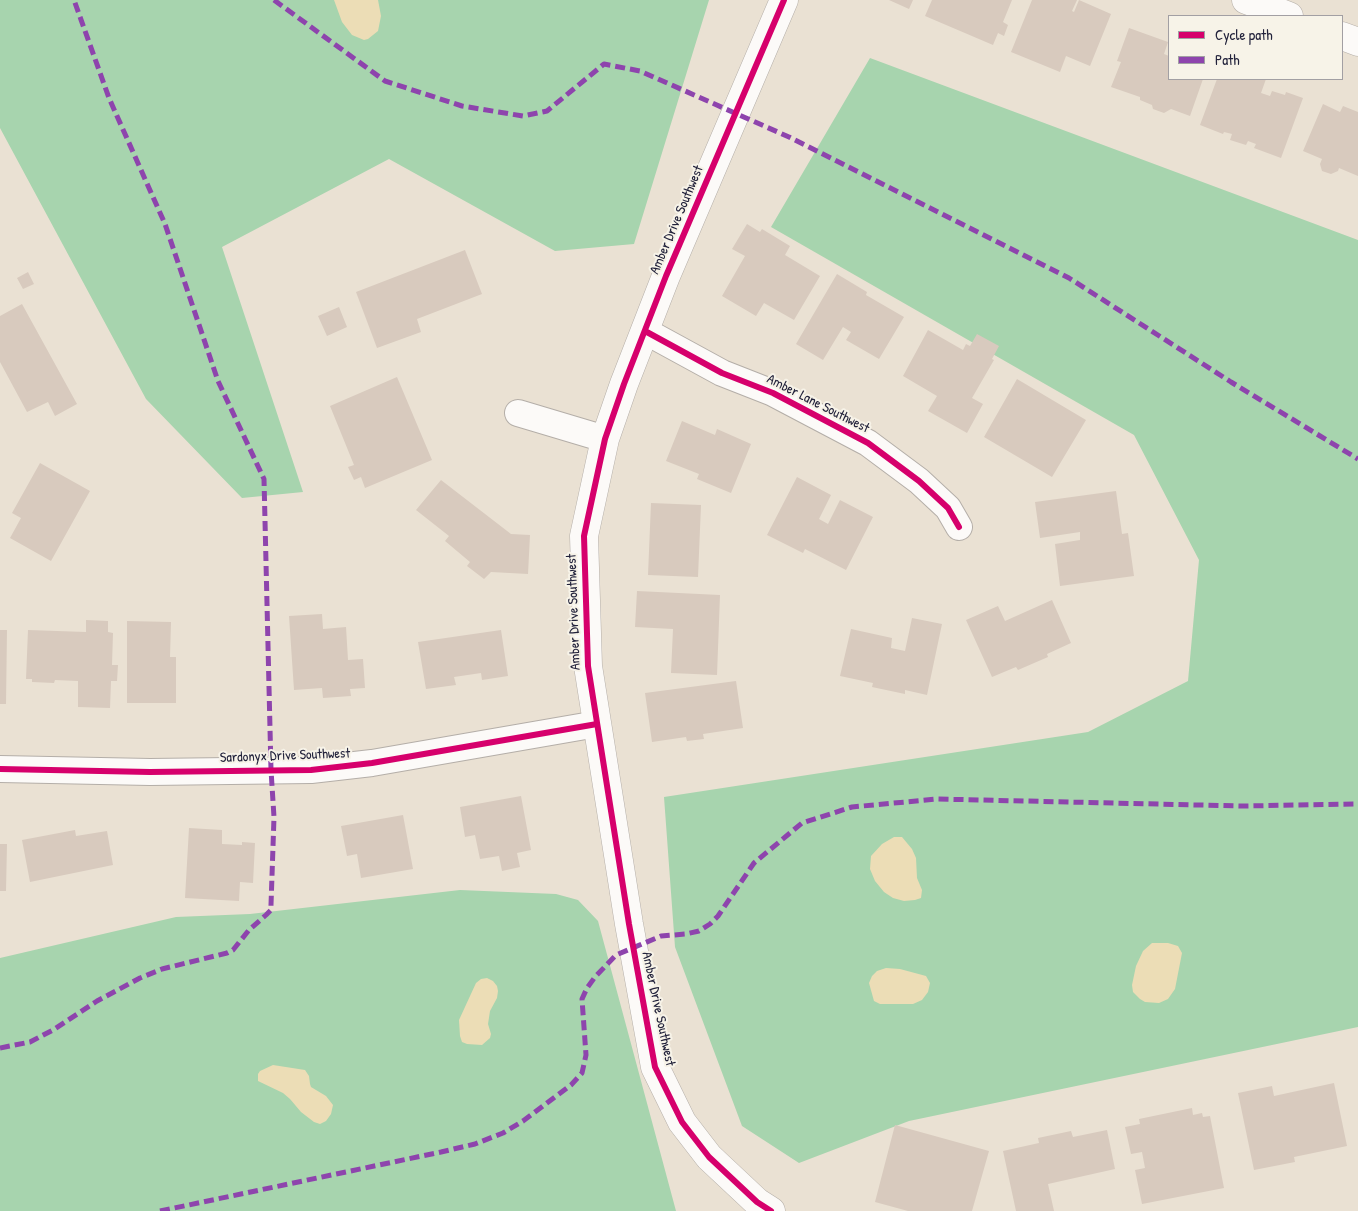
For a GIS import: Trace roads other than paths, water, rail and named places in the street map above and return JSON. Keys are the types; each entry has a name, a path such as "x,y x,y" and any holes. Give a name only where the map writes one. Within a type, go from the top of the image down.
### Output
{"street":[{"name":"Amber Drive Southwest","path":"771,1211 756,1202 709,1157 682,1122 655,1066 629,924 588,666 584,536 605,439 624,384 666,276 784,0"},
{"path":"1246,0 1286,15"},
{"path":"1343,36 1358,42"},
{"name":"Amber Lane Southwest","path":"645,331 722,373 773,393 868,443 919,481 948,508 959,526"},
{"path":"518,413 605,439"},
{"name":"Sardonyx Drive Southwest","path":"0,769 150,772 312,770 372,764 598,724"}]}
